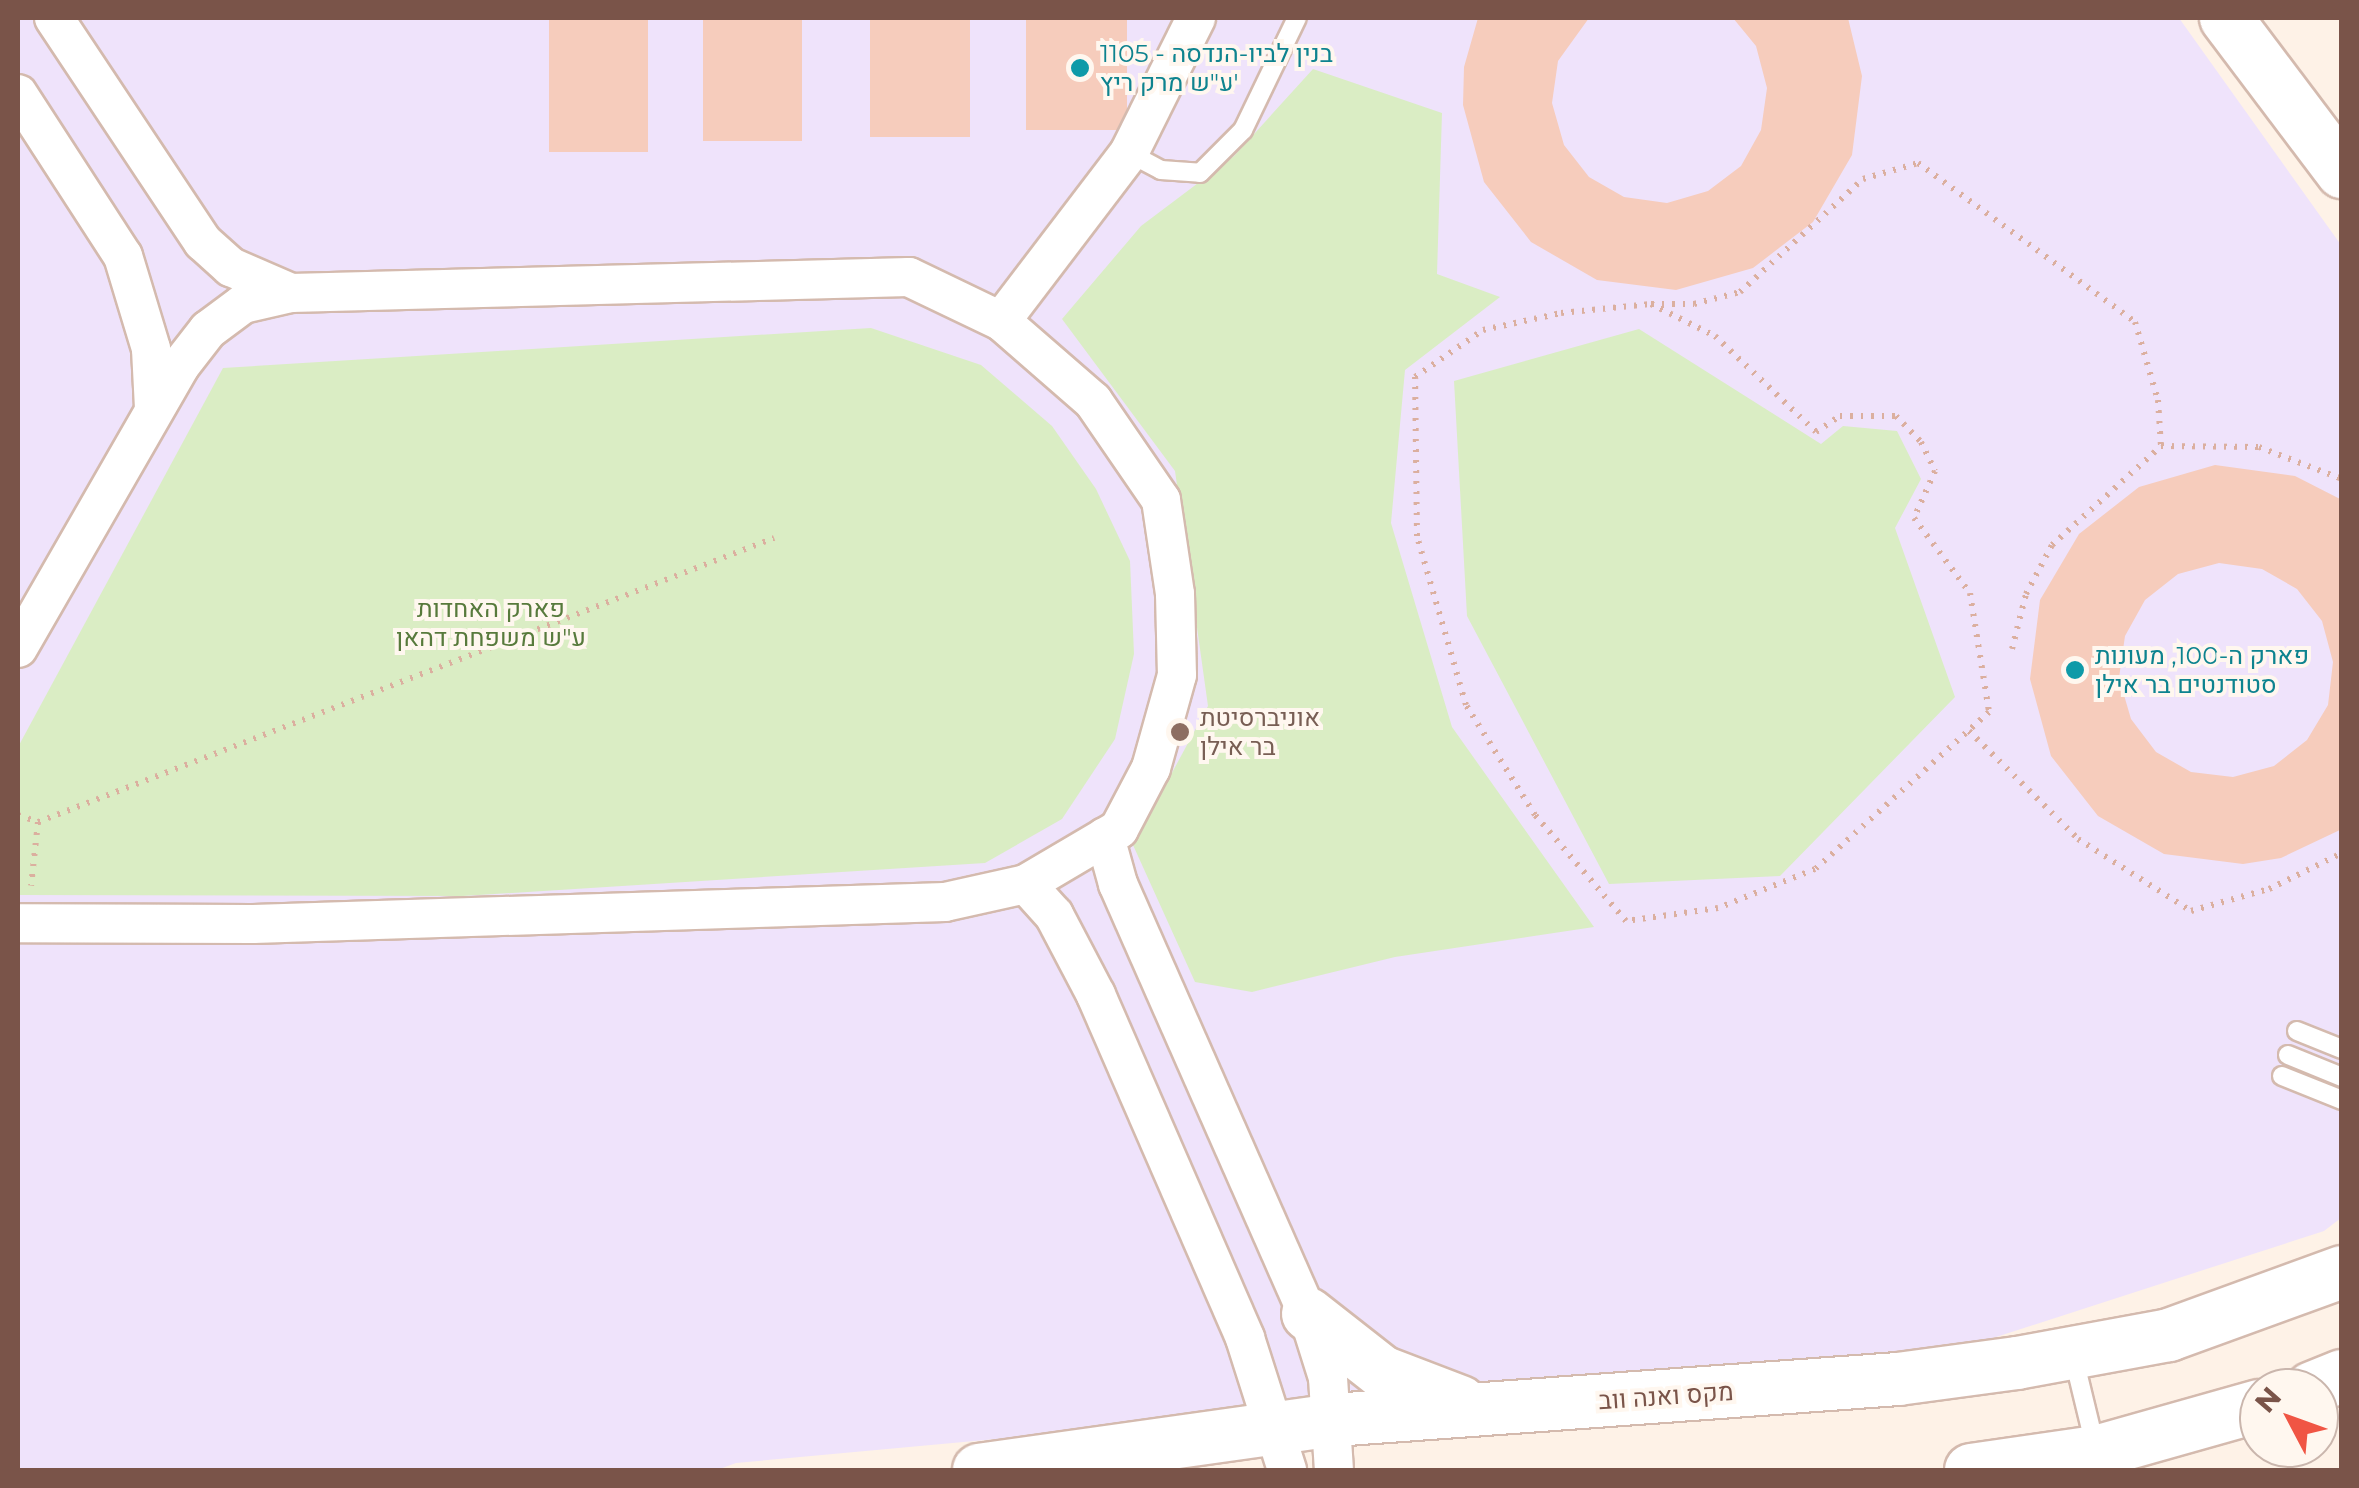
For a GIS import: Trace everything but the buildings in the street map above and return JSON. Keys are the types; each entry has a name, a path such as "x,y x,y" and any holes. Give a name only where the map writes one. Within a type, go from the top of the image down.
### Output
{"street":[{"path":"54,18 203,242 231,267 291,293"},
{"path":"1001,321 1129,153 1196,18"},
{"path":"2226,18 2342,172"},
{"path":"18,94 123,256 148,334 154,408"},
{"path":"18,648 154,408 208,330 243,304 291,293 909,278 1001,321 1093,400 1162,500 1175,594 1176,675 1151,768 1118,829 1026,884 927,902 253,924 22,923"},
{"path":"1105,838 1118,884 1308,1314 1334,1445"},
{"path":"1026,884 1078,955 1245,1338 1279,1450"},
{"name":"מקס ואנה ווב","path":"979,1470 1334,1445 1501,1408 1898,1378 2073,1353 2169,1335 2335,1272"},
{"path":"1308,1314 1396,1380 1448,1400 1501,1408"},
{"path":"1972,1470 2099,1461 2239,1413"}],"lane":[{"path":"1129,153 1161,170 1200,174 1243,130 1297,18"},
{"path":"2296,1031 2342,1049"},
{"path":"2288,1054 2342,1076"},
{"path":"2282,1076 2342,1100"},
{"path":"2073,1353 2099,1461"}],"path":[{"path":"1650,304 1715,336 1816,432 1840,416 1896,416 1921,442 1935,472 1914,518 1970,593 1988,712 1815,869 1718,908 1626,921 1535,816 1466,706 1417,536 1415,377 1483,330 1650,304 1694,304 1740,292 1863,179 1918,163 2134,322 2158,400 2161,446"},
{"path":"2012,649 2026,594 2052,545 2161,446 2259,447 2342,479"},
{"path":"18,815 38,822 774,538"},
{"path":"1969,730 2078,839 2191,911 2269,889 2342,853"},
{"path":"22,923 38,822"}],"shaded area":[{"name":"אוניברסיטת בר אילן","path":"18,18 2179,18 2341,245 2341,1218 2324,1231 1956,1350 736,1463 717,1470 18,1470"}],"green space":[{"path":"1313,69 1442,113 1437,274 1500,297 1405,370 1391,523 1452,727 1594,927 1395,957 1252,992 1195,982 1133,845 1208,706 1175,471 1062,319 1141,226 1234,156"},
{"name":"פארק האחדות ע\"ש משפחת דהאן","path":"871,328 981,365 1052,426 1096,489 1130,561 1134,654 1115,739 1062,819 985,863 463,896 18,895 18,747 223,368"},
{"path":"1639,329 1821,444 1843,426 1897,431 1921,479 1895,528 1955,697 1780,876 1609,884 1467,616 1454,381"}],"place":[{"name":"1105 - בנין לביו-הנדסה ע\"ש מרק ריץ'","path":"1080,68"},
{"name":"פארק ה-100, מעונות סטודנטים בר אילן","path":"2075,670"},
{"name":"אוניברסיטת בר אילן","path":"1180,732"}]}
